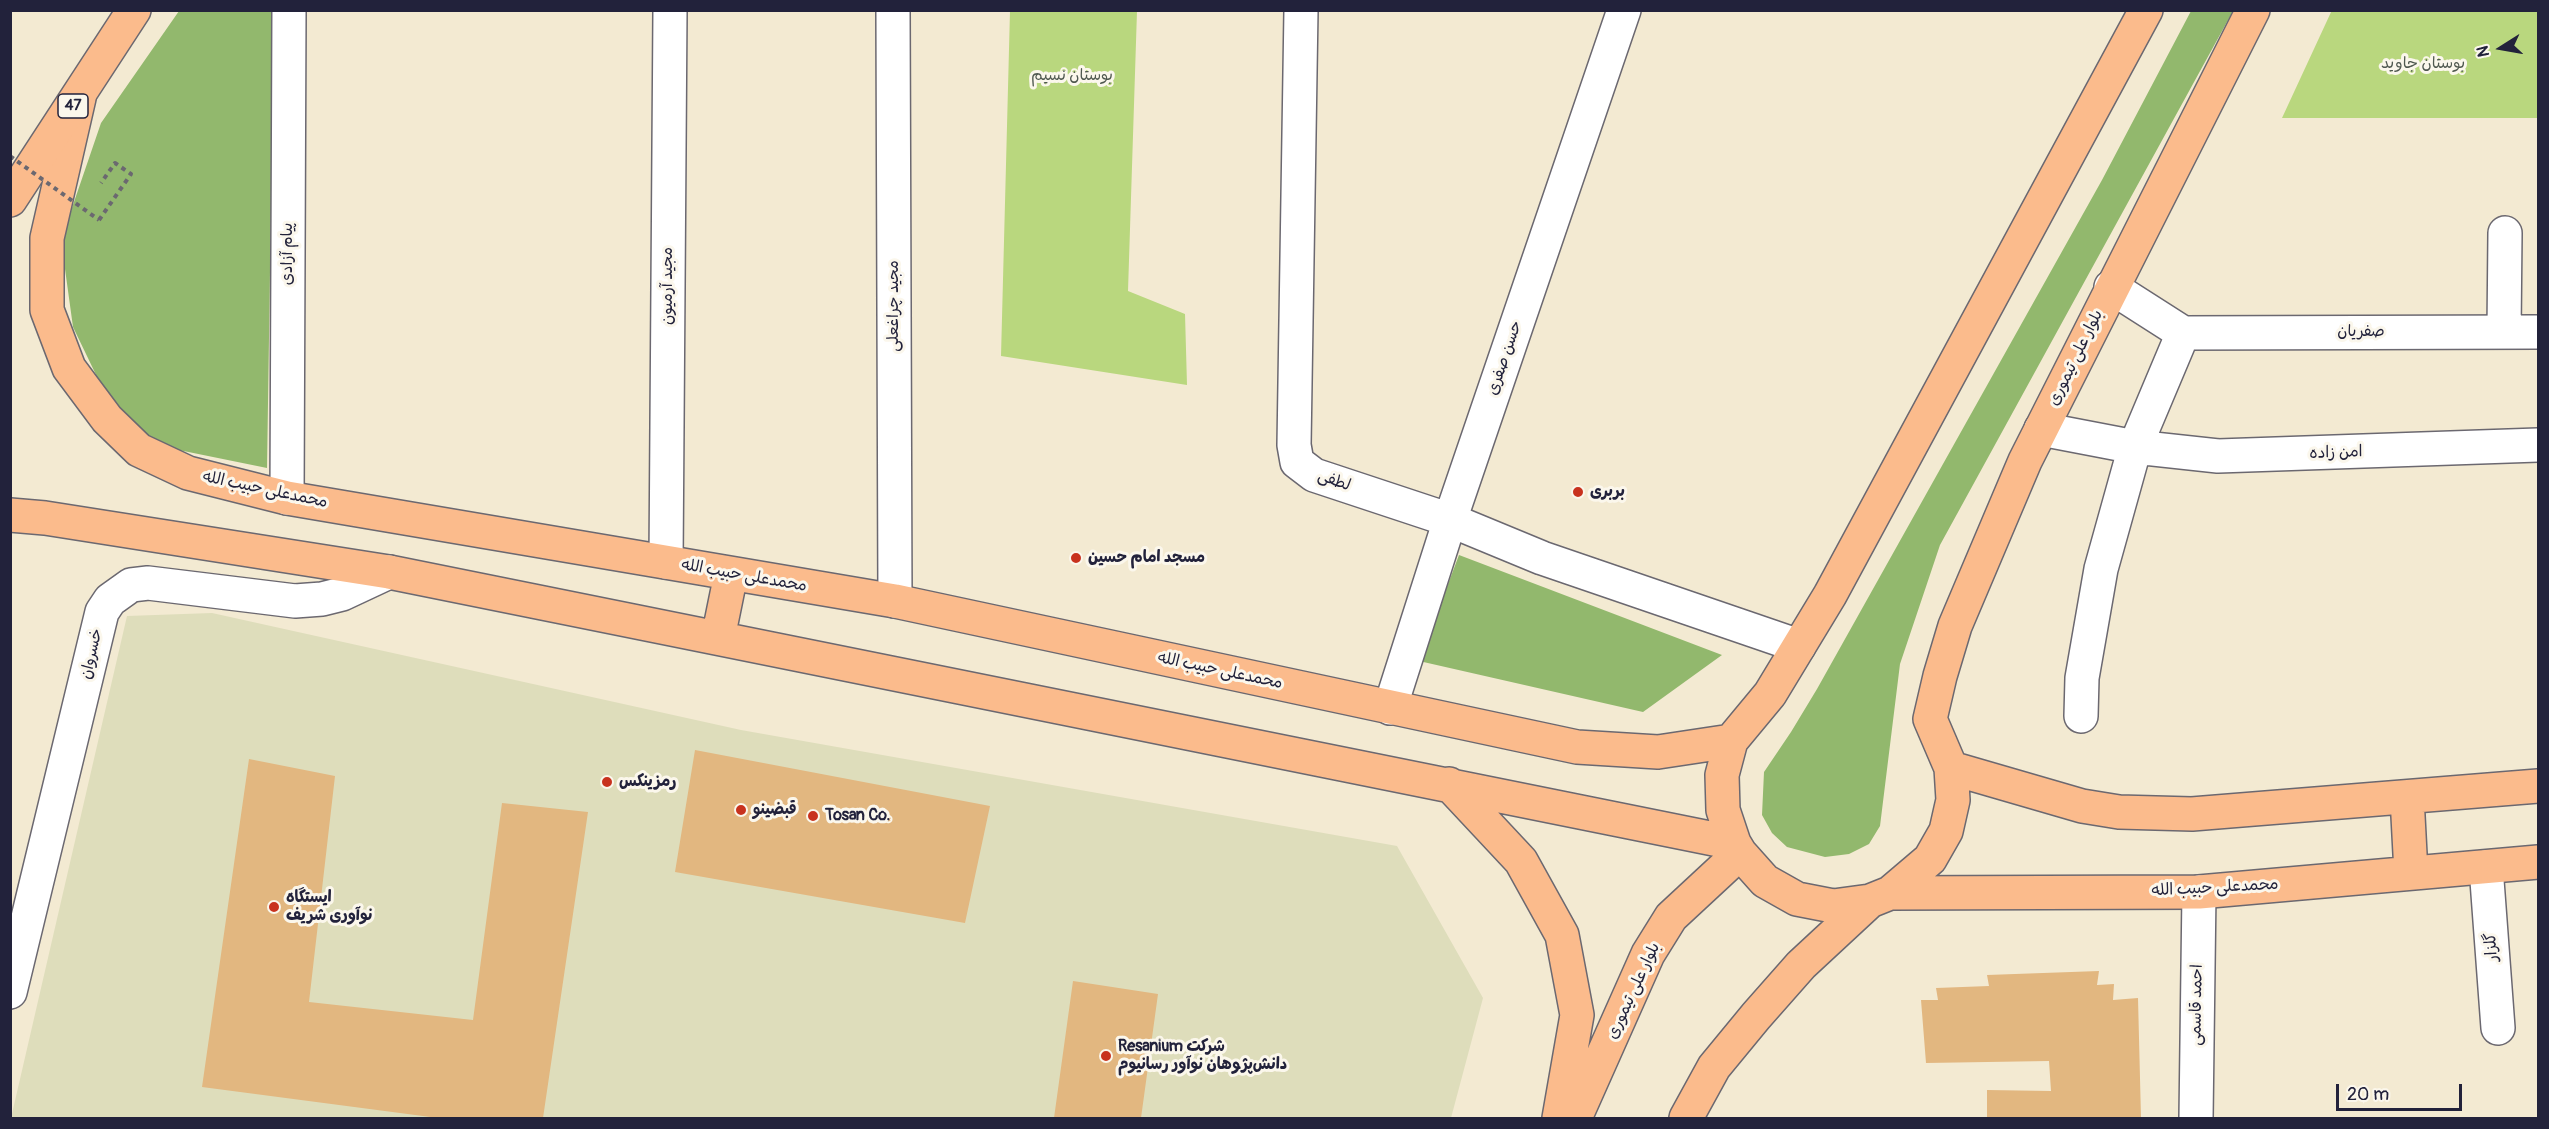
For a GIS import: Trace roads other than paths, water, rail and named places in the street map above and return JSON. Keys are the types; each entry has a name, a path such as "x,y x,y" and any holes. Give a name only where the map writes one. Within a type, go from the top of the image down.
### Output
{"main road":[{"name":"47","path":"10,200 79,98 134,10"},
{"path":"1737,848 1723,810 1722,775 1731,741 1770,694 1836,585 2146,10"},
{"name":"بلوار علی تیموری","path":"1951,768 1930,719 1955,626 2025,461 2253,10"},
{"name":"محمدعلی حبیب الله","path":"79,98 48,238 47,310 69,368 107,419 139,450 188,473 287,498 895,601 1577,747 1658,752 1731,741"},
{"path":"10,516 45,518 389,572 1449,784 1737,848"},
{"path":"717,638 731,574"},
{"path":"1686,1119 1714,1067 1800,965 1880,897 1930,860 1946,831 1953,800 1951,768 2082,806 2119,812 2192,814 2538,786"},
{"path":"1449,784 1521,861 1562,934 1577,1015 1559,1119"},
{"path":"2406,796 2411,873"},
{"name":"محمدعلی حبیب الله","path":"1737,848 1765,881 1797,899 1833,906 1880,897 2199,892 2538,862"},
{"name":"بلوار علی تیموری","path":"1575,1119 1648,954 1671,918 1737,848"}],"street":[{"name":"پیام آزادی","path":"287,498 290,10"},
{"name":"مجید آرمیون","path":"666,562 670,10"},
{"name":"مجید چراغعلی","path":"893,10 895,601"},
{"name":"لطفی","path":"1300,10 1294,445 1297,462 1314,475 1449,520 1542,558 1799,646"},
{"name":"حسن صفری","path":"1390,708 1449,520 1624,10"},
{"path":"2504,332 2505,233"},
{"path":"2081,716 2082,678 2101,569 2135,447 2183,333 2111,287"},
{"name":"صفریان","path":"2183,333 2538,332"},
{"name":"امن زاده","path":"2041,429 2135,447 2218,456 2538,445"},
{"name":"خسروان","path":"10,992 102,612 110,600 130,585 148,583 295,601 322,599 342,594 389,572"},
{"name":"گلزار","path":"2486,867 2498,1028"},
{"name":"احمد قاسمی","path":"2196,1119 2199,892"}],"place":[{"name":"بربری","path":"1578,492"},
{"name":"مسجد امام حسین","path":"1076,558"},
{"name":"رمزینکس","path":"607,782"},
{"name":"قبضینو","path":"741,810"},
{"name":"Tosan Co.","path":"813,816"},
{"name":"ایستگاه نوآوری شریف","path":"274,907"},
{"name":"Resanium شرکت دانش‌پژوهان نوآور رسانیوم","path":"1106,1056"}],"park label":[{"name":"بوستان جاوید","path":"2423,64"},
{"name":"بوستان نسیم","path":"1072,76"}]}
